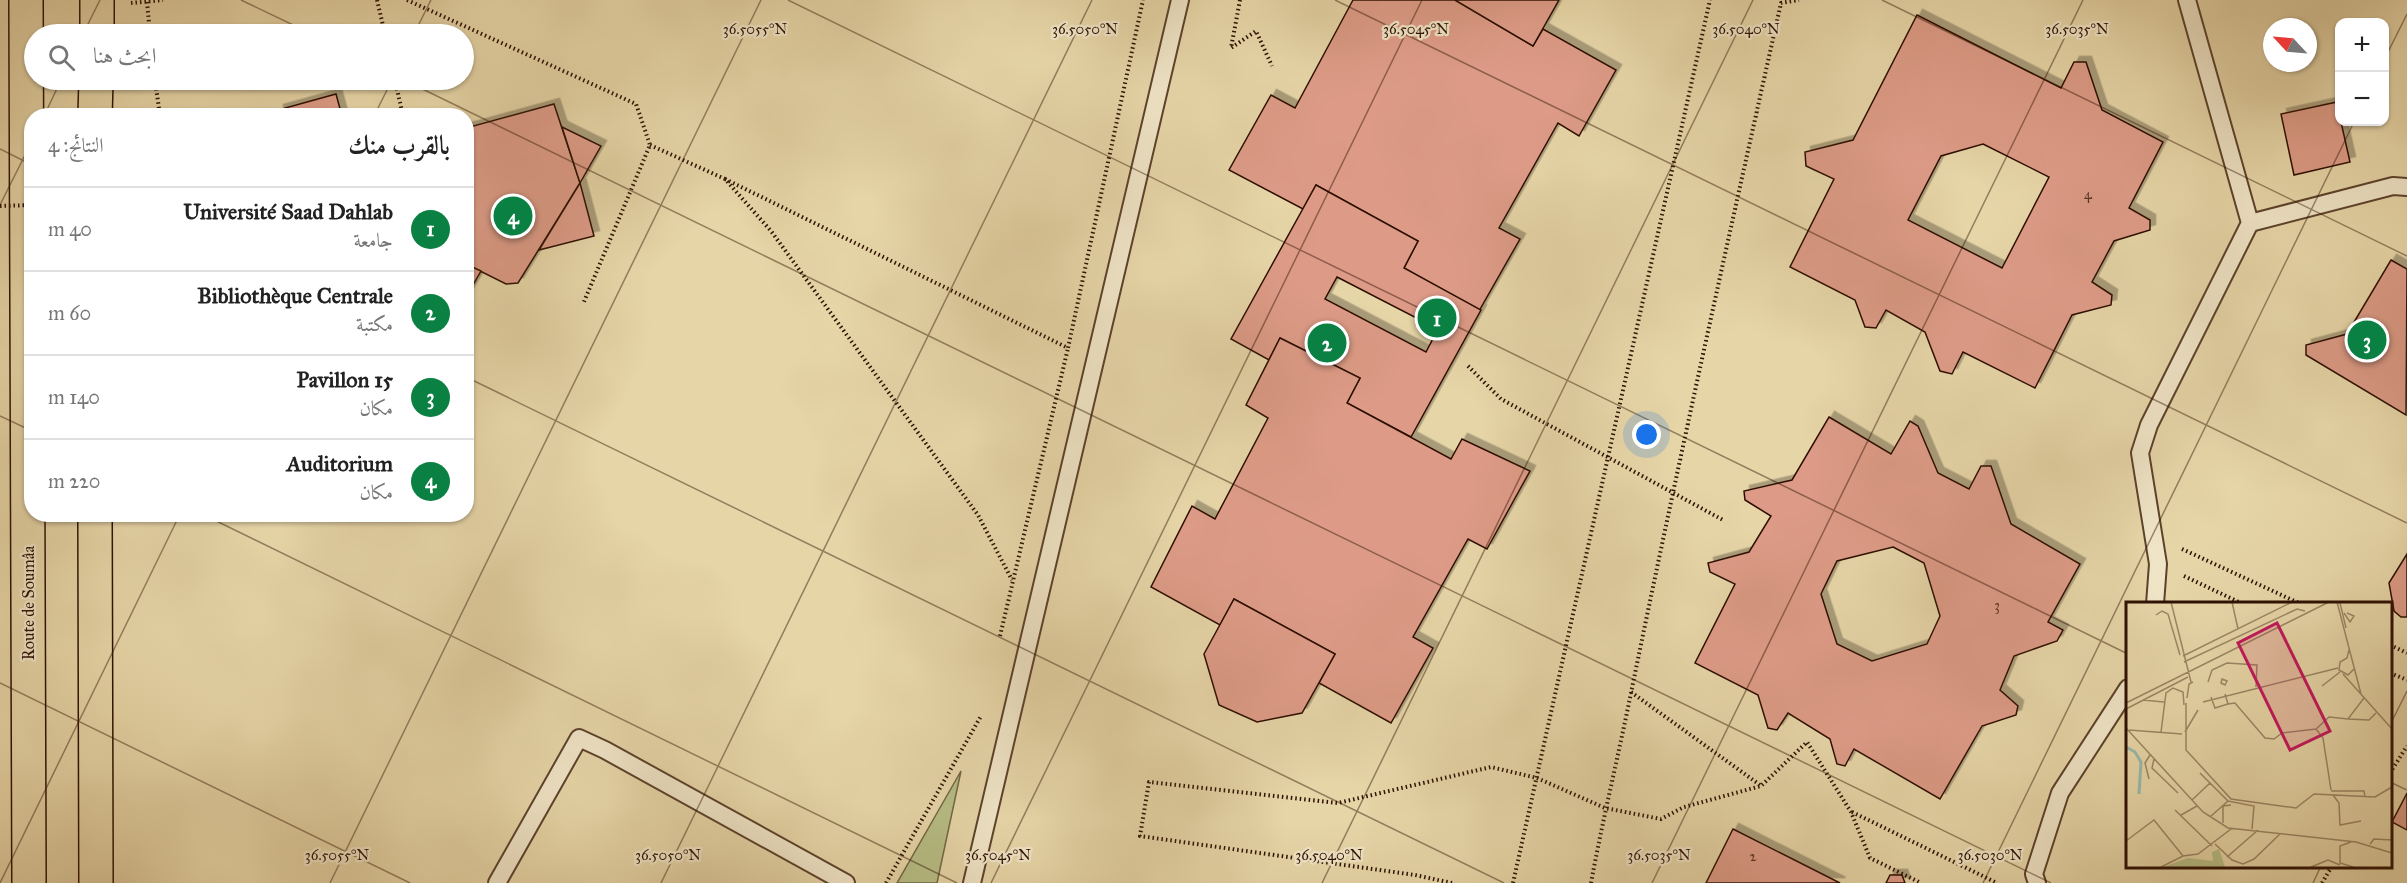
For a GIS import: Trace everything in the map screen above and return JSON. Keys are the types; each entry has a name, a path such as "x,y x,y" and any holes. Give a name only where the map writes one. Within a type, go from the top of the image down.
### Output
{"highway":[{"name":"Route de Soumâa","path":"26,0 26,24"},
{"path":"97,0 97,24"},
{"name":"Route de Soumâa","path":"26,90 26,108"},
{"path":"95,108 96,90"},
{"name":"Route de Soumâa","path":"28,522 29,883"},
{"path":"95,522 96,883"}],"lane":[{"path":"972,883 1180,0"},
{"path":"2155,602 2158,564 2140,453 2149,425 2250,224 2187,0"},
{"path":"2250,224 2393,186 2407,187"},
{"path":"2037,883 2034,874 2060,793 2126,691"},
{"path":"497,883 579,738 605,750 846,883"}],"path":[{"path":"377,0 383,24"},
{"path":"407,0 460,24"},
{"path":"1000,637 1068,348 1143,0"},
{"path":"1240,0 1231,48 1256,31 1272,66"},
{"path":"1514,883 1710,0"},
{"path":"1776,0 1781,3 1799,0"},
{"path":"147,2 149,24"},
{"path":"1591,883 1672,493 1781,3"},
{"path":"474,30 636,104 650,145 583,304"},
{"path":"156,90 158,108"},
{"path":"397,90 401,108"},
{"path":"650,145 725,179 1068,348"},
{"path":"725,179 771,231 978,515 1012,580"},
{"path":"0,206 24,205"},
{"path":"1468,366 1501,399 1722,520"},
{"path":"2155,536 2297,602"},
{"path":"2158,564 2239,602"},
{"path":"2392,646 2407,653"},
{"path":"2392,673 2407,680"},
{"path":"1631,692 1761,786"},
{"path":"886,883 982,716"},
{"path":"1452,883 1415,874 1140,836 1149,782 1338,803 1491,768 1537,778 1605,808 1661,819 1683,807 1761,786 1807,742 1851,812 1870,858 1921,883"},
{"path":"2392,771 2407,746"},
{"path":"1851,812 1998,883"},
{"path":"2322,883 2331,868"},
{"path":"1415,874 1416,883"}],"green space":[{"path":"961,771 937,883 897,883"}],"building":[{"path":"1353,0 1455,0 1533,46 1543,29 1616,70 1579,136 1558,123 1499,228 1520,239 1479,311 1404,268 1418,241 1316,185 1303,209 1229,170 1271,95 1295,108"},
{"path":"1455,0 1559,0 1533,46"},
{"path":"1917,15 2061,88 2074,62 2086,62 2102,110 2163,142 2129,208 2150,220 2150,230 2114,241 2092,282 2112,295 2111,305 2072,315 2035,388 1963,352 1952,374 1940,371 1925,332 1886,310 1876,328 1865,327 1855,300 1790,267 1834,179 1806,166 1805,152 1853,140","holes":["1983,144 2049,177 2002,268 1908,220 1941,156"]},
{"path":"336,94 340,108 285,108"},
{"path":"2335,102 2335,126 2342,126 2350,162 2294,175 2281,114"},
{"path":"554,104 580,183 518,283 506,284 474,268 474,126"},
{"path":"562,127 601,146 580,183"},
{"path":"580,183 594,236 539,250"},
{"path":"1316,185 1418,241 1404,268 1481,310 1411,437 1347,403 1360,378 1280,338 1269,360 1231,339","holes":["1337,277 1438,329 1426,352 1325,299"]},
{"path":"2391,260 2407,269 2406,415 2306,355 2306,345 2347,334"},
{"path":"474,268 481,271 474,283"},
{"path":"1280,338 1360,378 1347,403 1451,459 1462,439 1530,471 1487,549 1468,539 1413,637 1433,648 1391,723 1319,683 1335,654 1234,599 1220,625 1151,587 1192,506 1215,519 1268,418 1246,405"},
{"path":"1829,417 1891,454 1910,421 1918,426 1938,473 1969,489 1981,466 1991,466 2011,524 2080,564 2048,622 2063,630 2057,641 2014,656 2000,690 2018,706 2016,715 1982,726 1940,799 1854,749 1845,766 1837,764 1830,739 1788,713 1777,730 1768,728 1758,695 1695,663 1735,584 1710,572 1708,563 1749,552 1771,516 1745,500 1744,491 1792,480","holes":["1893,547 1924,563 1940,616 1927,644 1872,661 1837,644 1821,594 1837,561"]},
{"path":"2407,554 2407,617 2401,617 2394,611 2389,583"},
{"path":"1234,599 1335,654 1302,713 1257,722 1219,705 1204,654"},
{"path":"2407,793 2407,830 2392,822"},
{"path":"1733,829 1840,883 1706,883"},
{"path":"1890,875 1902,875 1905,883 1886,883"}],"place":[{"name":"Auditorium","path":"513,216"},
{"name":"Université Saad Dahlab","path":"1437,318"},
{"name":"Pavillon 15","path":"2367,340"},
{"name":"Bibliothèque Centrale","path":"1327,343"}]}
